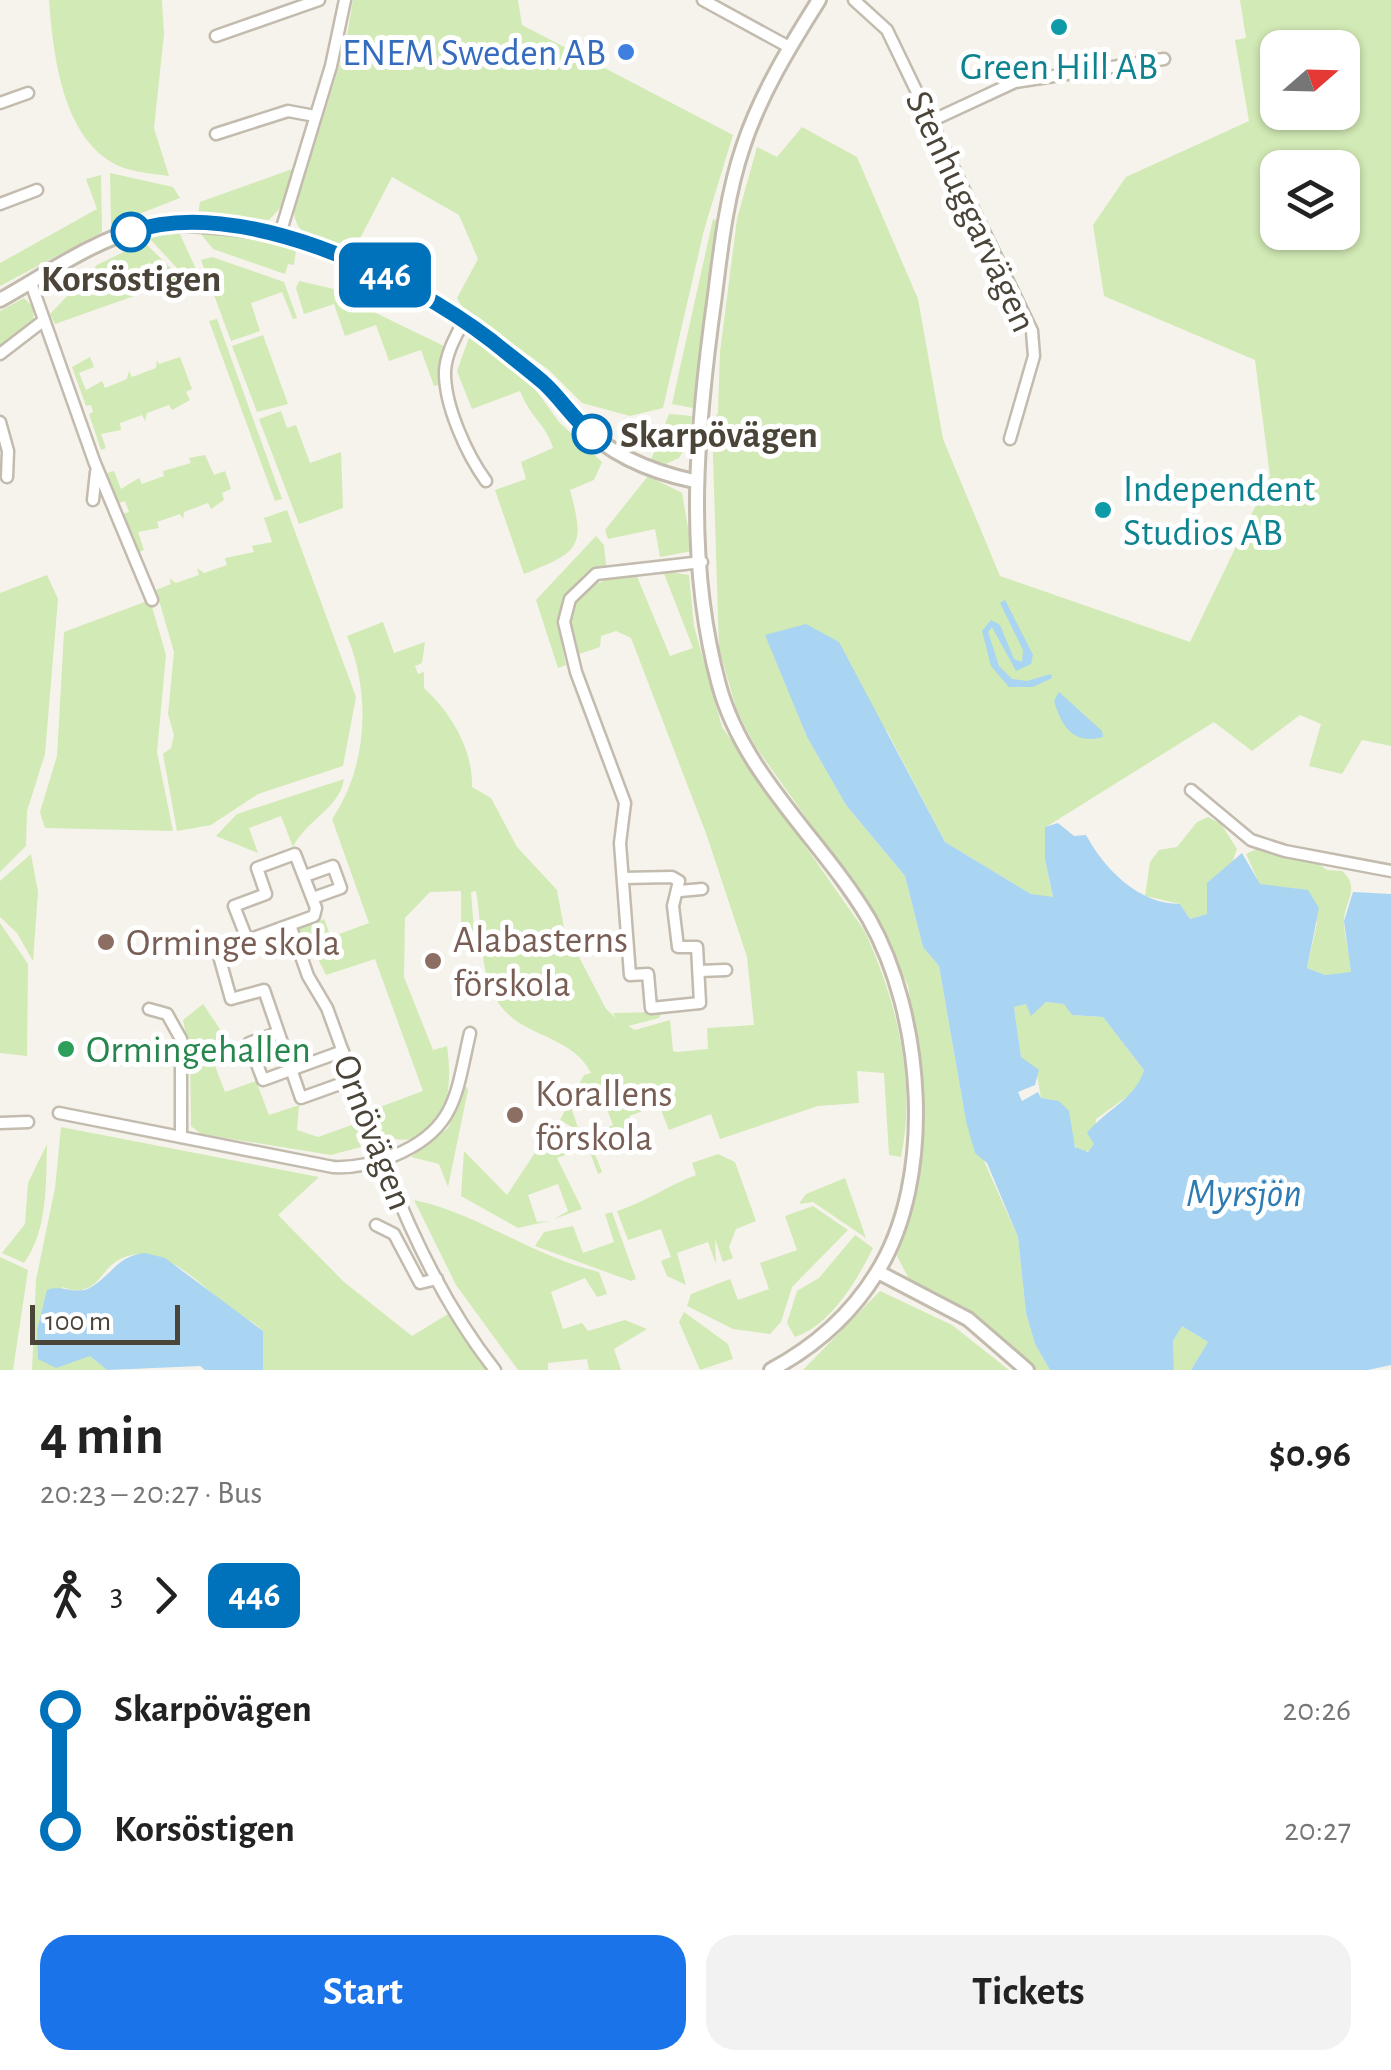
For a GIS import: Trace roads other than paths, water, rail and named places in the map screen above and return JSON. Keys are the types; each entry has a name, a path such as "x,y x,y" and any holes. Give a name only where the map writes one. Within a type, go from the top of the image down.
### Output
{"street":[{"path":"216,36 319,0"},
{"path":"280,234 342,22 344,0"},
{"path":"702,0 789,48"},
{"path":"772,1370 832,1328 878,1272 900,1220 912,1156 914,1089 901,990 885,948 856,898 768,779 729,713 708,635 694,481 709,338 742,148 789,48 819,0"},
{"name":"Stenhuggarvägen","path":"854,0 887,30 1035,342 1010,438"},
{"path":"931,121 1015,82 1164,59"},
{"path":"0,103 28,93"},
{"path":"216,134 288,111 315,116"},
{"path":"0,204 37,190"},
{"path":"0,300 126,234 155,226 192,225 280,234 378,271 464,320 546,385 584,428 634,462 694,481"},
{"path":"30,283 94,461 152,600"},
{"path":"464,320 447,359 446,384 474,465 486,480"},
{"path":"0,354 43,321"},
{"path":"0,422 6,441 7,477"},
{"path":"93,500 98,480 94,461"},
{"path":"623,878 672,877 679,881 680,890 673,906 678,947 697,947 700,1003 651,1008 648,974 630,975 620,843 626,825 625,803 565,638 567,608 580,586 608,570 702,562"},
{"path":"1191,790 1251,840 1285,852 1391,871"},
{"path":"247,940 234,906 266,894 256,868 295,854 312,898 314,916 247,940 219,956 218,964 232,1000 264,990 301,1098 354,1079"},
{"path":"305,876 333,866 341,888 312,898"},
{"path":"680,890 702,889"},
{"name":"Ornövägen","path":"290,925 384,1160 437,1278 495,1370"},
{"path":"699,971 726,970"},
{"path":"149,1008 167,1014 181,1039 181,1137"},
{"path":"276,1032 249,1043 262,1080 343,1051"},
{"path":"59,1112 332,1167 384,1160 422,1143 442,1127 457,1090 470,1032"},
{"path":"0,1123 28,1122"},
{"name":"Ornövägen","path":"376,1225 394,1234 420,1283 437,1278"},
{"path":"878,1272 968,1319 1027,1370"}],"water":[{"path":"1005,600 1033,655 1031,664 1016,671 992,627 988,632 999,666 1012,679 1027,681 1051,674 1052,678 1033,687 1009,687 991,666 982,631 991,620 1000,625 1014,659 1022,662 1023,650 1000,603"},
{"name":"Myrsjön","path":"806,624 839,642 945,842 1031,894 1053,897 1045,859 1045,827 1058,823 1074,836 1086,835 1103,861 1125,883 1151,898 1180,904 1190,919 1207,914 1207,883 1242,853 1260,884 1308,890 1319,908 1307,968 1325,975 1351,972 1344,921 1353,892 1391,894 1391,1365 1368,1370 1191,1370 1208,1342 1182,1326 1173,1341 1174,1370 1050,1370 1035,1344 1026,1313 1018,1237 987,1163 975,1153 939,966 923,947 905,876 846,805 807,737 765,635","holes":["1046,1002 1064,1004 1072,1015 1103,1017 1144,1070 1127,1097 1087,1133 1094,1144 1088,1152 1075,1147 1069,1111 1059,1101 1041,1098 1038,1092 1022,1101 1018,1092 1035,1085 1039,1070 1021,1057 1014,1007 1026,1004 1031,1016"]},
{"path":"1059,692 1102,731 1103,737 1084,738 1070,732 1054,701"},
{"path":"145,1253 165,1258 263,1331 263,1370 205,1370 200,1366 107,1370 90,1356 56,1368 38,1359 37,1330 47,1290 87,1289 122,1261"}],"place":[{"name":"Green Hill AB","path":"1059,27"},
{"name":"ENEM Sweden AB","path":"626,52"},
{"name":"Korsöstigen","path":"131,232"},
{"name":"Skarpövägen","path":"592,434"},
{"name":"Independent Studios AB","path":"1103,510"},
{"name":"Orminge skola","path":"106,942"},
{"name":"Alabasterns förskola","path":"433,961"},
{"name":"Ormingehallen","path":"66,1049"},
{"name":"Korallens förskola","path":"515,1115"}]}
